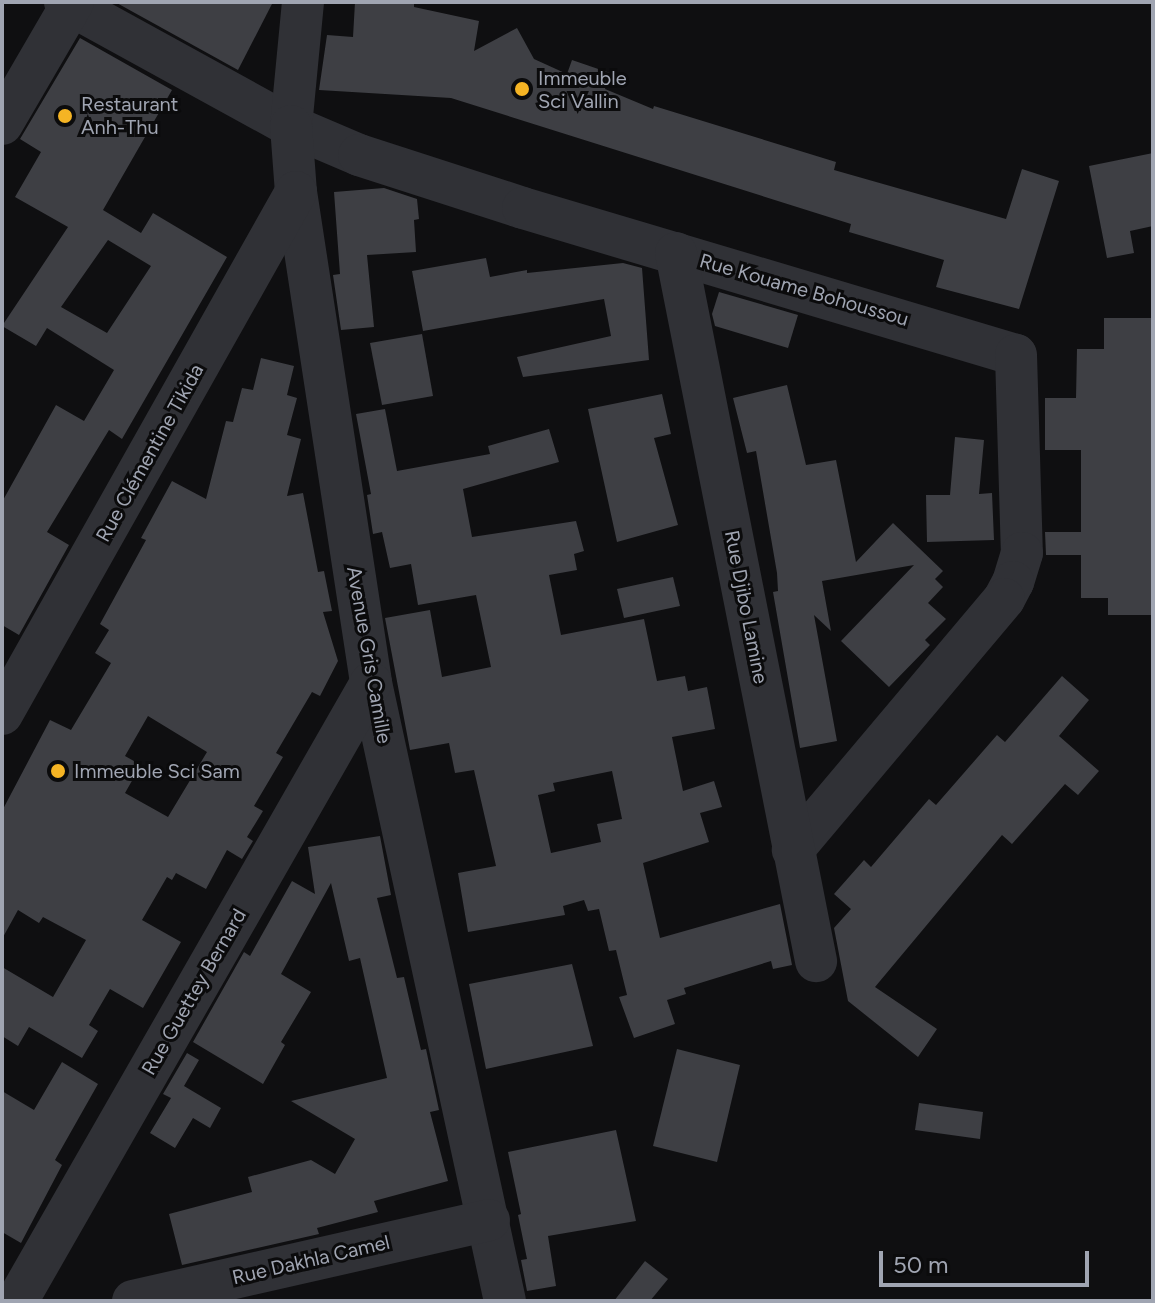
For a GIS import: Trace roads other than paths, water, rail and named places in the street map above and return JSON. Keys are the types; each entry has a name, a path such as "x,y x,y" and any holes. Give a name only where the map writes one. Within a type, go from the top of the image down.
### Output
{"street":[{"name":"Avenue Gris Camille","path":"303,2 291,126 296,192 371,683 505,1301"},
{"name":"Rue Kouame Bohoussou","path":"70,3 291,126 359,155 1016,355 1022,553 1013,582 1004,599 793,850"},
{"path":"2,124 70,3"},
{"name":"Rue Clémentine Tikida","path":"2,714 296,192"},
{"name":"Rue Djibo Lamine","path":"676,253 816,961"},
{"name":"Rue Guettey Bernard","path":"17,1301 371,683"},
{"name":"Rue Dakhla Camel","path":"133,1301 489,1220"}],"place":[{"name":"Immeuble Sci Vallin","path":"522,89"},
{"name":"Restaurant Anh-Thu","path":"65,116"},
{"name":"Immeuble Sci Sam","path":"58,771"}]}
